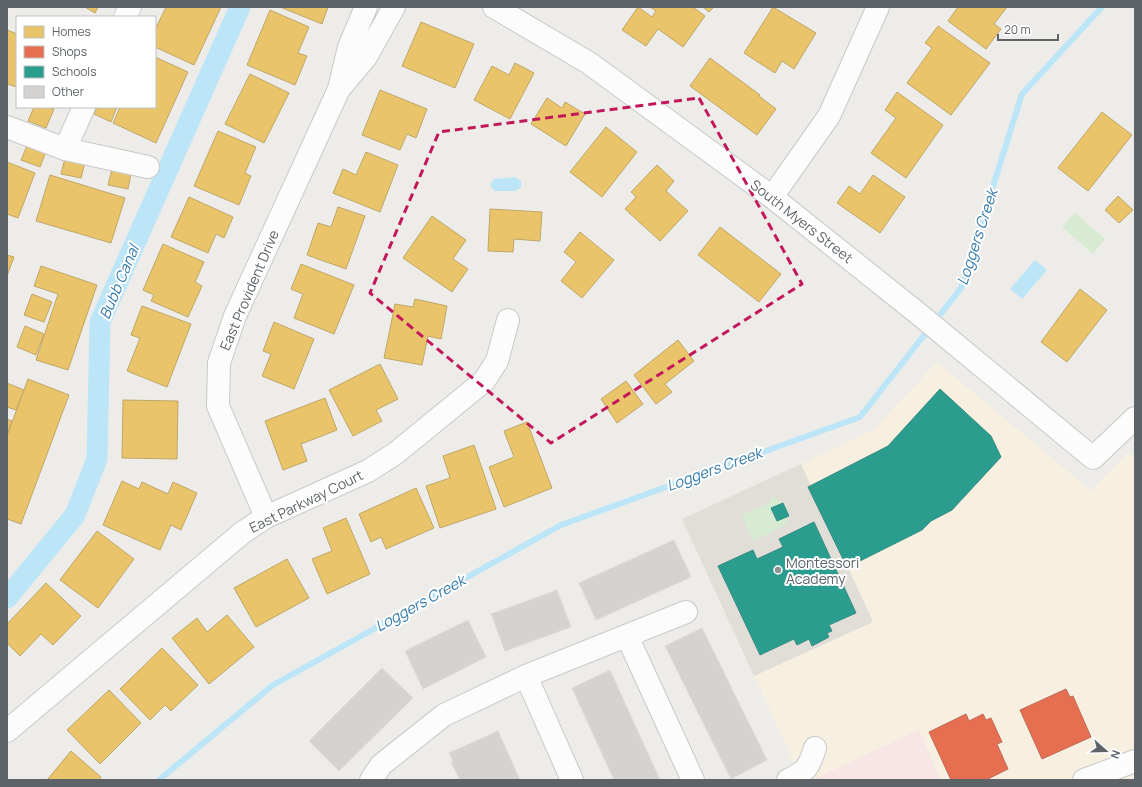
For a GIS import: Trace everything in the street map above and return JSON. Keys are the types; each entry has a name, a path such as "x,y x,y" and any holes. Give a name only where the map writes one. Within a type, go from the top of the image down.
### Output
{"street":[{"path":"126,16 130,7"},
{"name":"East Provident Drive","path":"266,517 218,406 219,363 235,316 339,89 349,47 366,7"},
{"name":"East Provident Drive","path":"339,89 366,57 394,7"},
{"name":"South Myers Street","path":"494,7 589,63 772,197 915,311 1093,458 1135,418"},
{"path":"772,197 829,116 878,7"},
{"path":"65,149 84,108"},
{"path":"7,127 65,149 148,167"},
{"name":"East Parkway Court","path":"7,731 242,533 266,517 368,471 396,453 484,381 497,361 508,320"},
{"path":"372,780 381,765 444,715 526,676 686,612"},
{"path":"627,636 693,780"},
{"path":"526,676 572,780"},
{"path":"788,780 802,774 810,763 815,748"},
{"path":"1084,780 1135,761"}],"highlighted area":[{"path":"699,98 802,284 551,443 370,293 439,132"}],"shaded area":[{"path":"937,362 1091,491 1127,454 1135,455 1135,780 941,780 919,730 812,780 802,780 754,676 873,622 801,464 874,429"},
{"name":"Montessori Academy","path":"801,464 873,622 754,676 682,519"},
{"path":"919,730 941,780 812,780"}],"green space":[{"path":"1075,213 1105,239 1093,254 1062,227"},
{"path":"771,497 784,503 788,511 786,525 753,541 742,515 769,503"}],"water":[{"path":"515,177 521,181 521,187 516,191 494,191 490,185 494,179"},
{"path":"1035,260 1047,270 1022,299 1010,289"}],"building: Homes":[{"path":"85,7 98,7 95,13"},
{"path":"166,7 221,7 194,65 156,47 156,28"},
{"path":"280,7 328,7 322,24"},
{"path":"638,7 652,17 656,11 650,7 693,7 705,16 683,47 658,29 646,46 622,30"},
{"path":"703,7 714,7 709,12"},
{"path":"773,7 816,33 794,69 782,61 775,73 744,53"},
{"path":"958,7 1007,7 994,24 1001,29 986,49 948,21"},
{"path":"270,10 309,27 298,53 307,56 295,85 247,65"},
{"path":"421,22 474,44 455,88 402,66"},
{"path":"938,26 990,63 951,115 907,83 932,48 925,43"},
{"path":"7,30 16,34 16,87 7,84"},
{"path":"156,57 188,72 156,143 113,123 120,108 156,108"},
{"path":"710,58 760,95 759,96 776,109 757,135 690,86"},
{"path":"515,63 534,73 510,119 474,100 492,66 509,75"},
{"path":"250,74 289,93 264,143 225,124"},
{"path":"380,90 427,109 416,138 407,134 400,150 362,135"},
{"path":"897,92 943,125 906,178 871,153 896,118 885,110"},
{"path":"547,98 562,108 565,102 585,114 566,146 531,124"},
{"path":"34,108 54,109 46,128 28,121"},
{"path":"97,108 117,108 111,122 94,114"},
{"path":"1102,112 1132,135 1088,191 1058,168"},
{"path":"606,127 637,152 602,197 570,172"},
{"path":"218,131 256,147 245,173 251,176 239,205 194,186"},
{"path":"29,141 47,149 40,167 21,160"},
{"path":"366,152 398,165 380,212 333,193 343,169 356,175"},
{"path":"66,154 86,158 81,178 61,174"},
{"path":"7,162 35,173 18,218 7,214"},
{"path":"113,165 132,169 128,189 108,185"},
{"path":"657,165 674,181 666,191 688,211 660,241 625,209 636,197 631,192"},
{"path":"50,175 125,198 111,243 36,221"},
{"path":"873,175 905,197 880,233 837,203 849,186 860,194"},
{"path":"1118,196 1133,210 1119,223 1105,210"},
{"path":"189,197 233,217 224,238 216,234 208,253 171,237"},
{"path":"338,207 365,216 346,269 307,255 318,223 331,227"},
{"path":"490,209 542,212 540,241 514,239 513,252 488,251"},
{"path":"432,216 466,240 453,259 468,269 452,292 403,258"},
{"path":"720,227 781,274 759,302 698,255"},
{"path":"580,232 614,260 582,298 561,281 576,262 564,252"},
{"path":"163,244 204,262 195,282 202,286 188,317 151,301 154,295 143,290"},
{"path":"7,255 14,257 7,276"},
{"path":"301,264 354,285 334,334 294,318 303,294 291,289"},
{"path":"41,266 97,285 68,370 36,360 58,294 34,286"},
{"path":"1080,289 1107,310 1067,362 1041,342"},
{"path":"32,294 52,302 44,322 24,315"},
{"path":"415,299 447,306 441,339 428,336 422,365 384,358 395,304 413,307"},
{"path":"142,306 191,324 167,387 127,371 140,338 131,335"},
{"path":"274,322 314,339 294,389 262,376 271,354 263,351"},
{"path":"25,326 44,334 36,355 17,347"},
{"path":"678,340 694,361 665,384 672,392 656,404 634,375"},
{"path":"380,364 398,399 376,410 382,421 353,436 329,390"},
{"path":"28,379 69,395 21,524 7,519 7,436"},
{"path":"626,381 643,404 617,423 601,399"},
{"path":"7,383 24,390 16,410 7,407"},
{"path":"325,398 337,430 301,444 307,461 283,470 265,421"},
{"path":"123,400 178,401 177,459 122,458"},
{"path":"7,419 12,421 7,435"},
{"path":"527,422 552,488 504,507 489,467 514,457 504,431"},
{"path":"474,445 496,509 440,528 426,486 450,478 443,456"},
{"path":"122,481 139,489 142,482 168,494 173,482 197,493 181,530 171,525 160,550 103,525"},
{"path":"416,488 434,528 386,549 381,537 371,542 359,514"},
{"path":"346,518 370,574 327,594 312,559 332,551 323,528"},
{"path":"97,531 134,559 98,608 60,580"},
{"path":"287,559 309,598 256,627 234,588"},
{"path":"46,583 81,616 53,645 41,634 20,656 7,643 7,624"},
{"path":"227,615 254,647 209,684 172,638 197,618 207,632"},
{"path":"162,648 198,685 171,711 165,705 150,720 120,689"},
{"path":"109,690 141,723 100,764 67,730"},
{"path":"71,751 101,777 99,780 47,780"}],"building: Shops":[{"path":"1066,689 1070,697 1073,696 1091,737 1042,759 1020,710"},
{"path":"966,714 969,721 983,714 986,720 991,718 1002,742 997,744 1008,769 986,780 951,780 929,732"}],"building: Schools":[{"path":"940,389 991,436 1001,457 952,510 931,521 922,530 850,566 843,559 808,487 888,446"},
{"path":"783,503 789,516 777,521 771,508"},
{"path":"814,522 856,613 829,625 832,631 827,633 829,637 812,646 809,639 797,645 794,639 760,655 718,566 753,550 757,559 783,547 779,539"}],"building: Other":[{"path":"674,540 691,577 596,620 579,583"},
{"path":"557,590 571,627 505,651 491,614"},
{"path":"468,620 486,657 423,689 405,651"},
{"path":"702,628 767,760 731,779 665,646"},
{"path":"382,668 413,698 339,771 309,741"},
{"path":"610,670 660,780 614,780 572,688"},
{"path":"498,731 520,780 460,780 451,762 453,761 449,753"}],"waterway":[{"name":"Bubb Canal","path":"7,598 75,515 97,459 100,322 240,7"},
{"name":"Loggers Creek","path":"159,780 273,685 561,525 860,417 961,288 1022,94 1102,7"}],"place":[{"name":"Montessori Academy","path":"778,570"}]}
